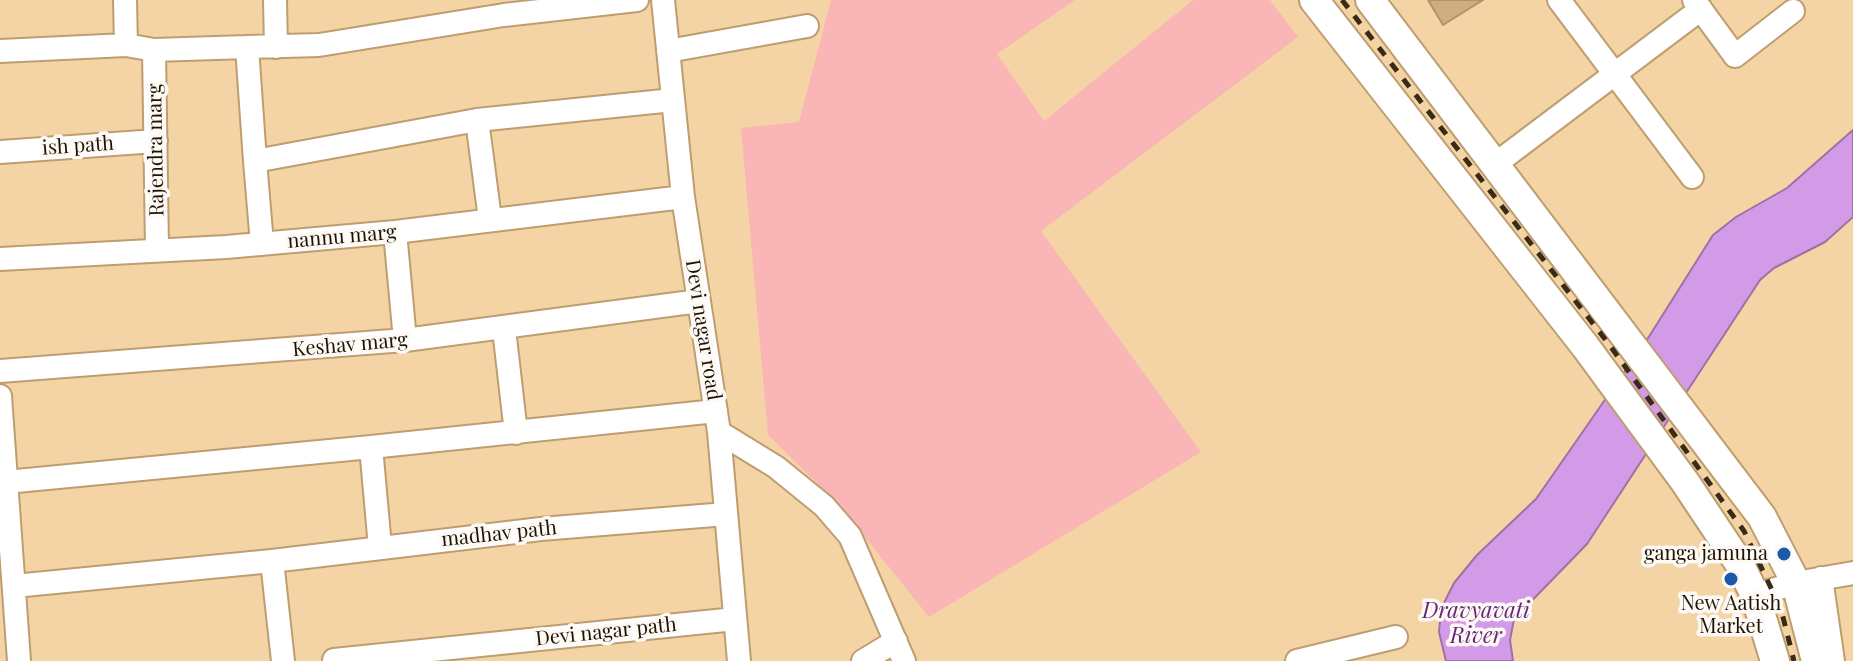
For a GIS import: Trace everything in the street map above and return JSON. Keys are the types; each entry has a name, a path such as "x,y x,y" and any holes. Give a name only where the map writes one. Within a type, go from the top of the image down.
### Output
{"main road":[{"path":"1314,0 1585,346 1685,482 1739,563 1755,595 1775,661"},
{"path":"1370,0 1809,580 1816,661"}],"street":[{"path":"125,0 126,45"},
{"path":"275,0 276,47"},
{"path":"0,51 126,45 154,50 319,45 427,26 637,0"},
{"name":"Devi nagar road","path":"663,0 683,197 717,422 739,661"},
{"path":"1559,0 1692,177"},
{"path":"1494,165 1615,75 1697,5 1735,56 1793,11"},
{"path":"668,51 807,26"},
{"path":"247,47 262,244"},
{"name":"Rajendra marg","path":"154,50 157,250"},
{"path":"255,161 477,120 673,100"},
{"path":"477,120 490,219"},
{"name":"ish path","path":"0,152 156,141"},
{"name":"nannu marg","path":"0,259 262,244 395,232 683,197"},
{"path":"395,232 405,340"},
{"name":"Keshav marg","path":"0,371 405,340 699,301"},
{"path":"504,329 516,433"},
{"path":"0,396 19,661"},
{"path":"6,482 516,433 717,422 776,467 833,516 850,536 900,651 863,661"},
{"path":"371,447 380,547"},
{"name":"madhav path","path":"14,586 726,514"},
{"path":"272,561 283,661"},
{"path":"1755,595 1809,580 1853,573"},
{"path":"1809,580 1833,661"},
{"name":"Devi nagar path","path":"330,661 439,656 735,619"},
{"path":"1297,661 1322,658 1396,637"}],"shaded area":[{"path":"831,0 1075,0 997,54 1044,121 1193,0 1270,0 1298,37 1041,231 1201,452 929,617 840,506 768,435 741,128 799,122"}],"water":[{"name":"Dravyavati River","path":"1853,130 1853,217 1825,242 1774,268 1760,280 1587,544 1514,619 1510,640 1513,661 1446,661 1439,632 1441,609 1454,583 1477,555 1536,499 1650,335 1713,235 1736,217 1787,188"}],"building":[{"path":"1428,0 1483,0 1443,25"}],"railway":[{"path":"1342,0 1608,343 1744,531 1781,609 1794,661"}],"place":[{"name":"ganga jamuna","path":"1784,554"},
{"name":"New Aatish Market","path":"1731,579"}]}
